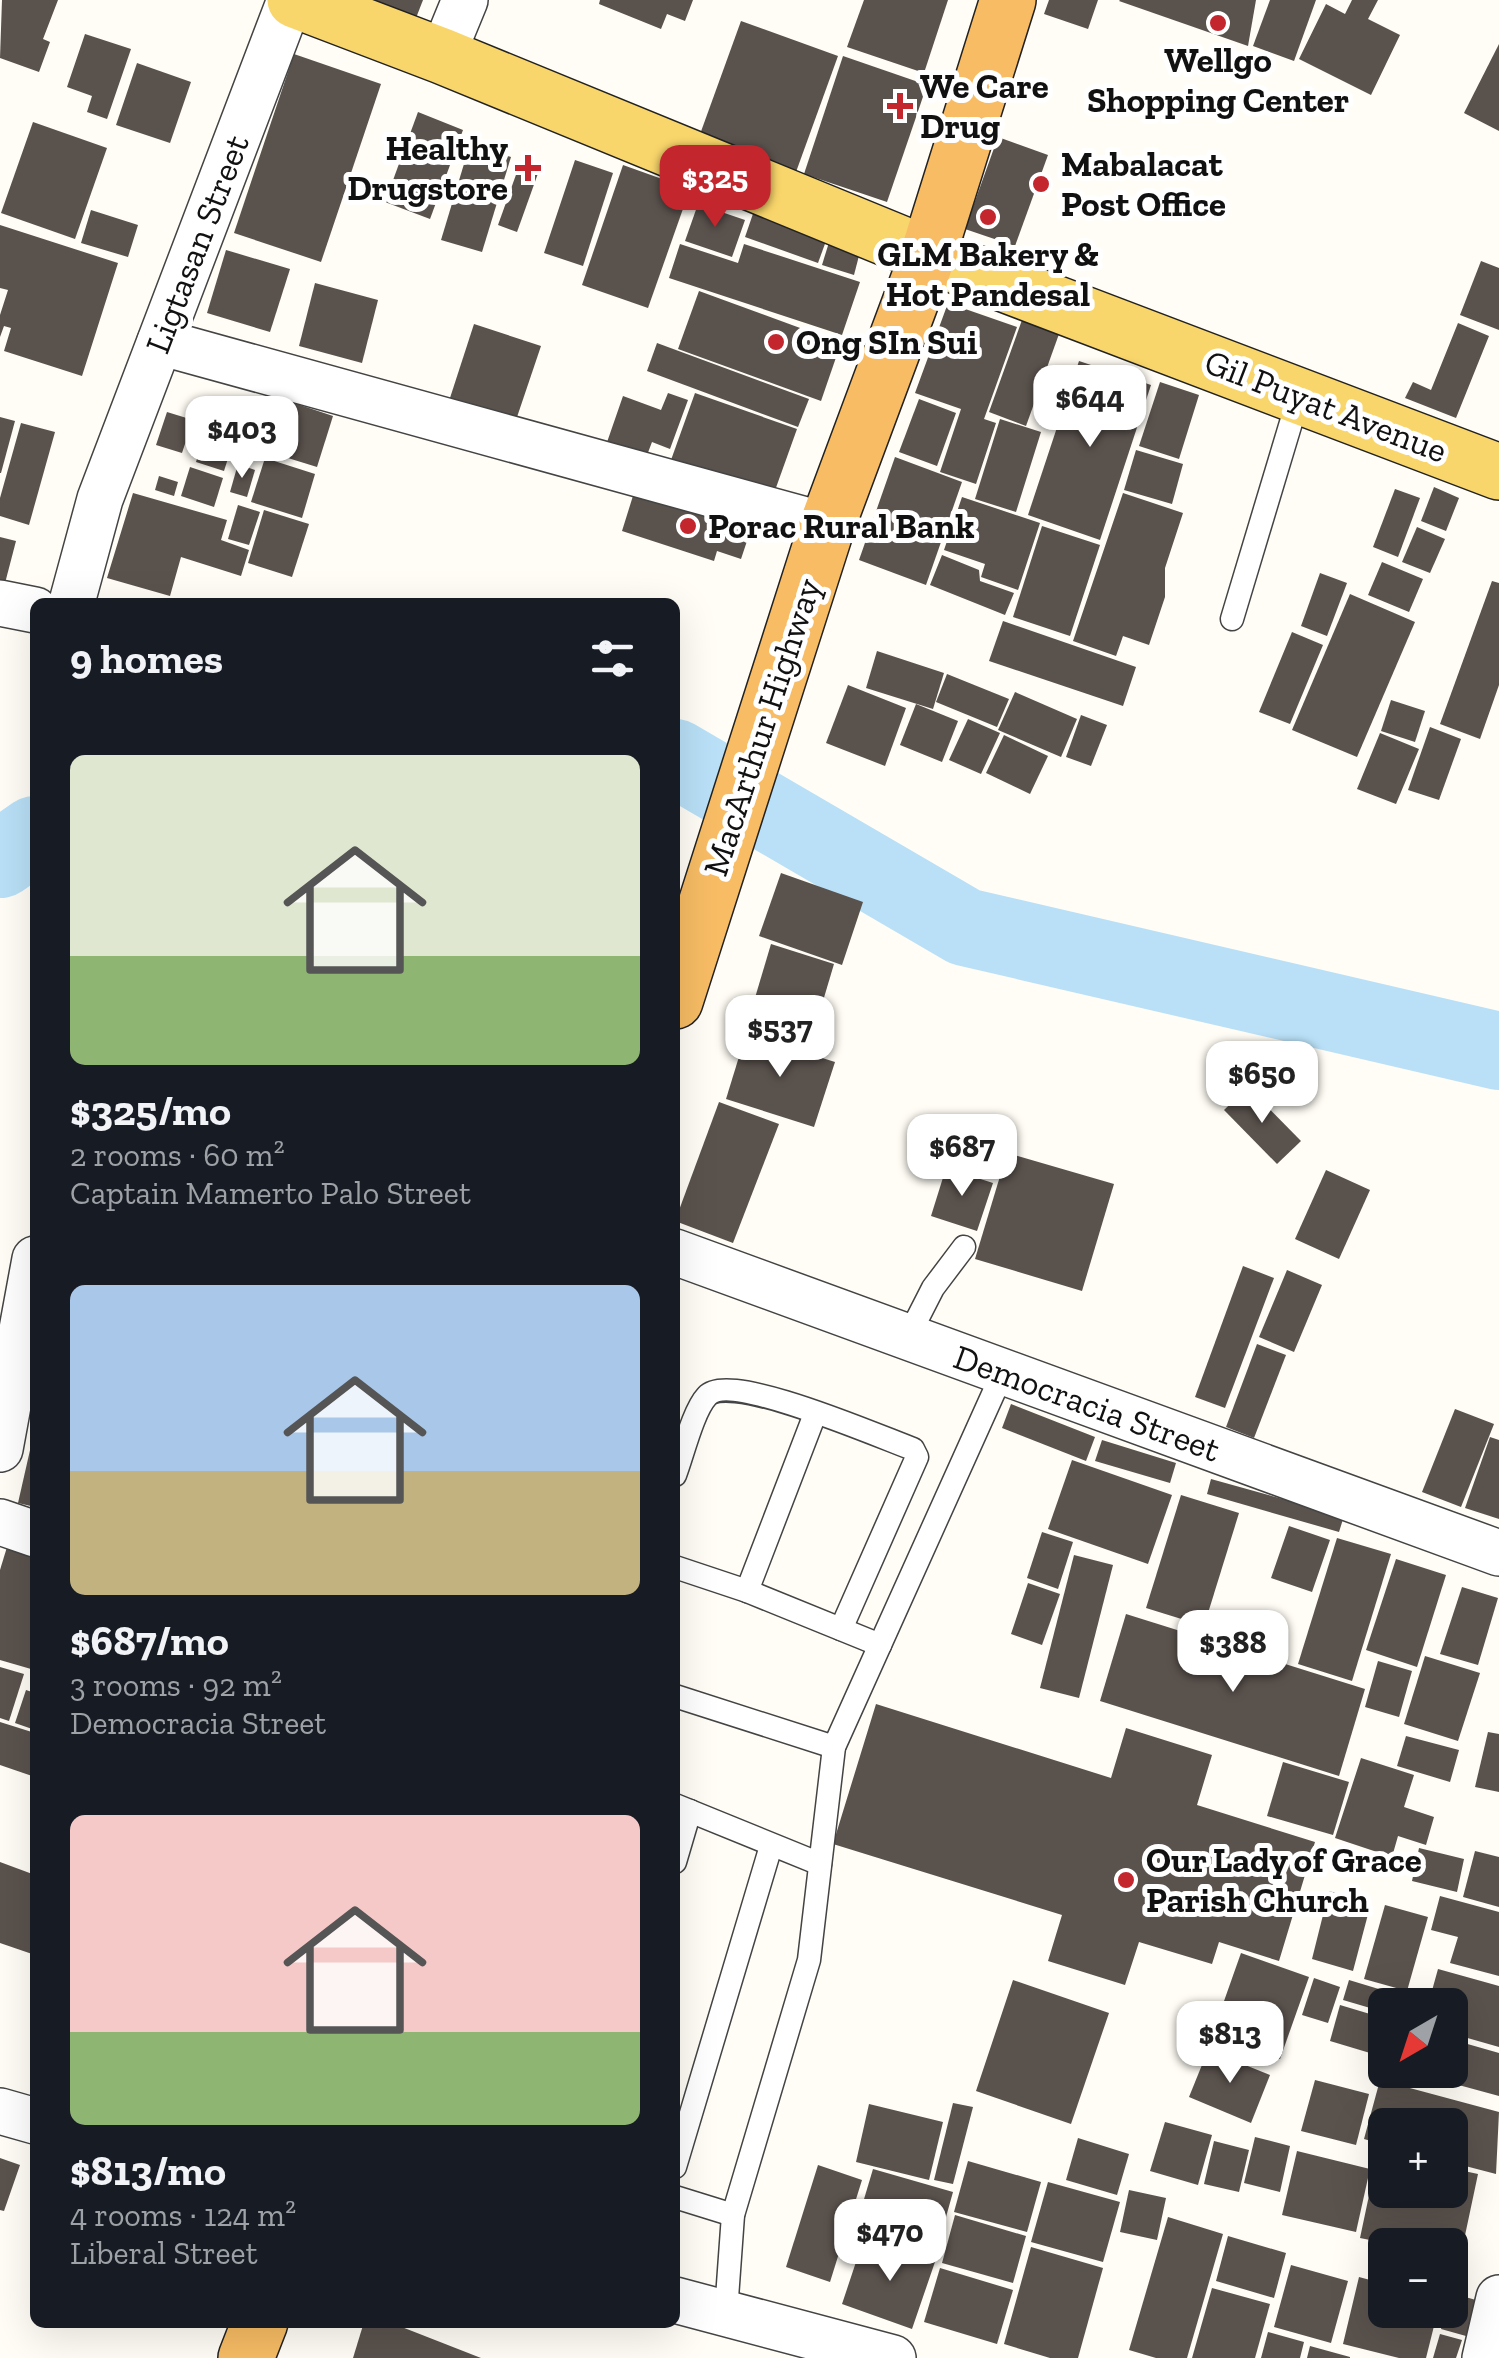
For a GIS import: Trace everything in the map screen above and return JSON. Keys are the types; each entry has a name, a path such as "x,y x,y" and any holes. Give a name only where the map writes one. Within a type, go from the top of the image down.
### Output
{"highway":[{"name":"MacArthur Highway","path":"680,984 828,526 928,255 1008,0"},
{"path":"246,2358 258,2328"}],"main road":[{"name":"Gil Puyat Avenue","path":"292,0 442,56 928,255 1499,472"}],"street":[{"name":"Ligtasan Street","path":"73,598 100,499 292,0"},
{"path":"442,56 465,0"},
{"path":"160,342 828,526"},
{"path":"0,603 30,609"},
{"name":"Democracia Street","path":"680,1254 1499,1553"},
{"path":"0,1449 30,1286"},
{"path":"0,1522 30,1532"},
{"path":"0,2112 30,2120"},
{"path":"1485,2358 1499,2298"},
{"path":"680,2301 893,2358"}],"lane":[{"path":"1232,619 1299,396"},
{"path":"908,1338 933,1288 964,1246"},
{"path":"726,2312 733,2215 809,1960 834,1747 1002,1372"},
{"path":"680,1461 705,1397 714,1390 754,1392 912,1448 917,1456 841,1629"},
{"path":"747,1591 815,1414"},
{"path":"680,1569 747,1591 880,1645"},
{"path":"680,1698 834,1747"},
{"path":"683,1808 820,1864"},
{"path":"680,2151 771,1846"},
{"path":"680,2199 733,2215"}],"building":[{"path":"2,0 58,0 43,39 50,42 39,72 0,58"},
{"path":"370,0 423,0 416,18"},
{"path":"600,0 693,0 685,21 667,14 661,29 599,4"},
{"path":"864,0 948,0 924,73 847,47"},
{"path":"1049,0 1098,0 1088,29 1044,14"},
{"name":"Wellgo Shopping Center","path":"1256,0 1248,46 1119,1"},
{"path":"1270,0 1316,0 1294,61 1253,46"},
{"path":"1352,0 1378,0 1368,19 1400,35 1371,95 1299,59 1326,4 1345,14"},
{"path":"741,21 838,56 796,172 699,137"},
{"path":"85,34 131,49 107,119 87,112 92,96 67,87"},
{"path":"1499,44 1499,131 1464,113"},
{"path":"294,54 381,84 321,262 234,233"},
{"path":"843,56 927,85 887,202 804,174"},
{"path":"137,63 191,82 170,143 116,125"},
{"path":"418,112 463,130 430,219 385,202"},
{"path":"33,122 107,148 75,239 1,213"},
{"path":"998,137 1048,155 1015,246 965,229"},
{"path":"470,144 511,157 482,252 441,240"},
{"path":"522,158 541,165 517,232 498,225"},
{"path":"575,160 613,173 583,266 544,253"},
{"path":"623,165 690,189 648,308 582,285"},
{"path":"698,204 745,220 732,257 685,241"},
{"path":"756,205 830,230 818,263 745,237"},
{"path":"91,210 138,225 128,257 81,243"},
{"path":"0,225 118,263 82,376 4,351 11,328 4,326 0,337 0,315 8,290 0,288"},
{"path":"830,239 861,248 854,275 822,265"},
{"path":"680,244 738,263 744,244 860,282 842,335 669,278"},
{"path":"226,250 290,269 270,332 207,313"},
{"path":"1481,261 1499,268 1499,330 1460,315"},
{"path":"315,283 378,300 362,363 299,346"},
{"path":"699,291 841,343 821,401 678,349"},
{"path":"948,303 1017,327 984,419 996,423 976,484 940,472 961,409 915,393"},
{"path":"1022,320 1059,334 1026,426 989,412"},
{"path":"1458,323 1489,336 1456,418 1405,398 1413,382 1431,390"},
{"path":"474,324 541,346 515,423 449,401"},
{"path":"657,343 809,399 798,427 647,371"},
{"path":"1079,361 1151,385 1100,540 1028,515"},
{"path":"1160,382 1199,395 1179,459 1139,446"},
{"path":"668,393 688,400 670,449 652,442 644,463 605,448 623,396 661,410"},
{"path":"695,393 797,429 773,496 671,460"},
{"path":"279,398 333,416 317,467 262,450"},
{"path":"919,399 956,413 937,466 899,452"},
{"path":"167,412 193,420 182,453 156,445"},
{"path":"0,417 15,421 1,473 0,473"},
{"path":"210,418 238,427 224,471 196,462"},
{"path":"1000,419 1041,432 1016,512 975,499"},
{"path":"21,423 55,432 29,525 0,516 0,498"},
{"path":"1136,450 1183,464 1172,504 1124,490"},
{"path":"895,457 962,482 926,585 859,560"},
{"path":"265,458 315,474 302,518 251,502"},
{"path":"238,464 255,470 247,497 230,492"},
{"path":"190,467 223,478 214,507 181,496"},
{"path":"159,476 178,482 174,496 155,490"},
{"name":"Porac Rural Bank","path":"637,483 754,520 741,559 717,551 714,561 622,531"},
{"path":"1434,487 1459,498 1446,531 1421,521"},
{"path":"1395,489 1420,498 1398,557 1373,547"},
{"path":"133,493 227,520 221,540 249,550 241,576 181,557 170,596 107,578"},
{"path":"1123,493 1183,513 1165,568 1165,597 1149,645 1123,636 1116,656 1073,641"},
{"path":"962,497 1040,523 1018,590 981,577 985,564 944,550"},
{"path":"238,505 260,512 249,545 228,539"},
{"path":"264,510 309,524 292,577 248,563"},
{"path":"1042,526 1100,545 1070,636 1013,617"},
{"path":"1417,527 1445,539 1430,573 1402,562"},
{"path":"0,537 16,541 4,587 0,586"},
{"path":"942,555 979,570 980,581 1014,593 1005,615 930,585"},
{"path":"1382,562 1423,579 1409,612 1368,595"},
{"path":"1320,573 1347,583 1327,636 1301,626"},
{"path":"1492,581 1499,583 1499,685 1480,739 1440,724"},
{"path":"1350,594 1415,622 1357,757 1292,730"},
{"path":"1003,621 1136,667 1123,706 989,661"},
{"path":"1292,632 1323,645 1290,724 1259,712"},
{"path":"877,651 944,673 933,709 866,688"},
{"path":"947,674 1009,699 997,727 936,702"},
{"path":"848,685 906,708 885,766 826,743"},
{"path":"1015,692 1077,719 1061,757 998,730"},
{"path":"1391,700 1425,711 1415,742 1381,731"},
{"path":"916,704 958,721 942,762 900,745"},
{"path":"1081,715 1107,725 1091,766 1066,757"},
{"path":"968,719 1000,733 981,774 949,760"},
{"path":"1430,727 1461,739 1439,800 1408,790"},
{"path":"1380,733 1419,749 1396,804 1357,789"},
{"path":"1004,735 1048,756 1030,794 986,773"},
{"path":"781,873 863,902 842,965 759,936"},
{"path":"771,944 834,964 809,1048 746,1028"},
{"path":"746,1034 835,1062 814,1127 726,1099"},
{"path":"1248,1087 1301,1141 1277,1164 1224,1110"},
{"path":"719,1102 779,1124 733,1243 680,1223 680,1207"},
{"path":"1007,1153 1114,1184 1082,1291 975,1259"},
{"path":"946,1168 993,1183 977,1231 931,1216"},
{"path":"1326,1170 1370,1190 1339,1259 1295,1239"},
{"path":"1243,1266 1274,1278 1225,1408 1195,1397"},
{"path":"1287,1270 1322,1285 1294,1352 1259,1337"},
{"path":"1257,1344 1286,1355 1254,1438 1226,1427"},
{"path":"1011,1404 1095,1437 1086,1461 1002,1428"},
{"path":"1455,1409 1494,1424 1461,1507 1422,1492"},
{"path":"1490,1437 1499,1440 1499,1519 1465,1508"},
{"path":"1102,1440 1176,1463 1170,1483 1095,1461"},
{"path":"30,1450 30,1506 18,1503"},
{"path":"1072,1460 1172,1495 1148,1564 1048,1529"},
{"path":"1211,1479 1344,1516 1339,1532 1207,1494"},
{"path":"1181,1495 1239,1513 1204,1626 1146,1608"},
{"path":"1289,1526 1330,1540 1312,1592 1271,1578"},
{"path":"1042,1532 1073,1542 1058,1589 1027,1578"},
{"path":"1337,1538 1391,1554 1352,1681 1298,1664"},
{"path":"7,1547 30,1554 30,1669 0,1660 0,1570"},
{"path":"1074,1555 1113,1565 1079,1698 1040,1688"},
{"path":"1396,1559 1446,1575 1417,1667 1366,1650"},
{"path":"1028,1583 1060,1594 1042,1645 1011,1634"},
{"path":"1462,1587 1498,1598 1478,1665 1440,1654"},
{"path":"1126,1614 1365,1689 1339,1776 1100,1701"},
{"path":"1425,1656 1480,1673 1458,1741 1404,1724"},
{"path":"1378,1661 1412,1671 1399,1717 1365,1707"},
{"path":"0,1667 24,1674 9,1721 0,1718"},
{"path":"26,1690 30,1691 30,1728 15,1723"},
{"name":"Our Lady of Grace Parish Church","path":"876,1704 1111,1778 1126,1728 1212,1755 1197,1805 1315,1842 1279,1961 1219,1942 1212,1964 1139,1942 1125,1985 1048,1961 1062,1915 833,1844"},
{"path":"0,1722 30,1731 30,1775 0,1765"},
{"path":"1488,1732 1499,1734 1499,1792 1475,1787"},
{"path":"1406,1736 1459,1750 1450,1782 1397,1766"},
{"path":"1361,1758 1414,1775 1404,1807 1434,1817 1426,1845 1398,1836 1392,1857 1335,1838"},
{"path":"1283,1762 1349,1782 1333,1835 1267,1816"},
{"path":"1419,1848 1464,1859 1457,1892 1412,1881"},
{"path":"1475,1851 1499,1857 1499,1907 1463,1897"},
{"path":"0,1862 30,1873 30,1953 0,1943"},
{"path":"1329,1891 1371,1903 1353,1971 1312,1959"},
{"path":"1440,1896 1499,1912 1499,1976 1450,1963 1458,1937 1431,1930"},
{"path":"1385,1905 1428,1917 1408,1988 1364,1979"},
{"path":"1241,1953 1309,1977 1280,2059 1212,2035"},
{"path":"1438,1969 1499,1986 1499,2047 1468,2038 1468,1988 1433,1988"},
{"path":"1314,1978 1340,1987 1328,2023 1302,2015"},
{"path":"1013,1980 1109,2013 1071,2124 976,2091"},
{"path":"1349,1980 1375,1988 1368,1988 1368,2007 1343,2000"},
{"path":"1340,2005 1368,2013 1368,2052 1330,2041"},
{"path":"1468,2044 1499,2053 1499,2096 1468,2088"},
{"path":"1208,2050 1270,2075 1251,2123 1189,2097"},
{"path":"1315,2080 1369,2094 1356,2145 1301,2131"},
{"path":"1378,2088 1410,2088 1499,2112 1496,2174 1468,2167 1468,2108 1372,2108"},
{"path":"953,2103 973,2107 953,2184 934,2180"},
{"path":"869,2104 943,2122 929,2180 856,2162"},
{"path":"1165,2122 1212,2135 1198,2185 1150,2171"},
{"path":"1255,2137 1290,2146 1280,2192 1244,2183"},
{"path":"1078,2138 1129,2154 1117,2195 1066,2180"},
{"path":"1214,2141 1249,2150 1239,2192 1204,2184"},
{"path":"1297,2151 1368,2169 1356,2232 1282,2215"},
{"path":"0,2158 20,2165 4,2211 0,2210"},
{"path":"968,2161 1041,2182 1027,2232 954,2212"},
{"path":"818,2165 862,2180 830,2282 786,2267"},
{"path":"873,2169 953,2192 937,2249 856,2226"},
{"path":"1468,2172 1478,2174 1467,2228 1368,2228 1368,2240 1360,2238 1368,2200 1368,2208 1468,2208"},
{"path":"1048,2182 1120,2202 1103,2262 1031,2242"},
{"path":"1129,2190 1166,2198 1157,2240 1120,2232"},
{"path":"955,2215 1026,2236 1013,2283 942,2263"},
{"path":"1168,2217 1223,2234 1187,2358 1156,2358 1129,2350"},
{"path":"1228,2236 1286,2253 1274,2298 1216,2281"},
{"path":"880,2239 936,2259 912,2329 842,2304 857,2259 870,2264"},
{"path":"1031,2247 1103,2268 1078,2358 1050,2358 1004,2344"},
{"path":"1291,2265 1348,2281 1331,2343 1274,2327"},
{"path":"940,2268 1013,2290 997,2344 924,2322"},
{"path":"1359,2277 1368,2279 1368,2328 1434,2328 1426,2358 1399,2358 1343,2344"},
{"path":"1212,2288 1270,2304 1255,2358 1192,2358"},
{"path":"1468,2298 1476,2300 1466,2336 1441,2329 1468,2328"},
{"path":"362,2328 404,2328 481,2358 353,2358"},
{"path":"1268,2332 1304,2342 1300,2358 1261,2358"},
{"path":"1440,2334 1462,2340 1456,2358 1433,2358"},
{"path":"1310,2346 1350,2357 1350,2358 1307,2358"}],"waterway":[{"path":"680,761 965,927 1499,1051"},
{"path":"0,859 30,838"}],"place":[{"name":"Wellgo Shopping Center","path":"1218,23"},
{"name":"We Care Drug","path":"900,106"},
{"name":"Healthy Drugstore","path":"528,168"},
{"name":"Mabalacat Post Office","path":"1041,184"},
{"name":"GLM Bakery & Hot Pandesal","path":"988,217"},
{"name":"Ong SIn Sui","path":"776,342"},
{"name":"Porac Rural Bank","path":"688,526"},
{"name":"Our Lady of Grace Parish Church","path":"1126,1880"}]}
